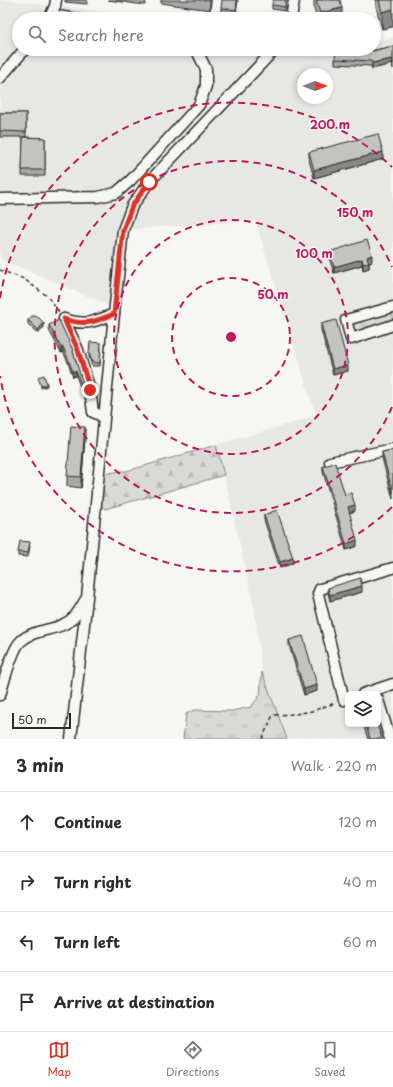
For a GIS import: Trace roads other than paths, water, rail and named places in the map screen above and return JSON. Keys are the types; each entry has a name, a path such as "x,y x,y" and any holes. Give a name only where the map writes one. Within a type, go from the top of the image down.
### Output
{"street":[{"path":"52,12 56,0"},
{"path":"292,12 294,0"},
{"path":"0,78 20,56"},
{"path":"0,199 98,197 116,193 131,180 199,105 206,86 206,69 200,56"},
{"path":"71,739 87,598 123,230 132,206 149,182 268,56"},
{"path":"393,307 346,320 351,339 393,325"},
{"path":"104,417 93,412 90,390 78,350 64,319 75,323 84,323 97,321 114,314"},
{"path":"330,462 393,449"},
{"path":"345,695 318,594 320,589 393,568"},
{"path":"0,695 15,649 21,641 32,634 64,624 74,618 87,598"},
{"path":"381,692 393,684"},
{"path":"381,711 390,739"}]}
